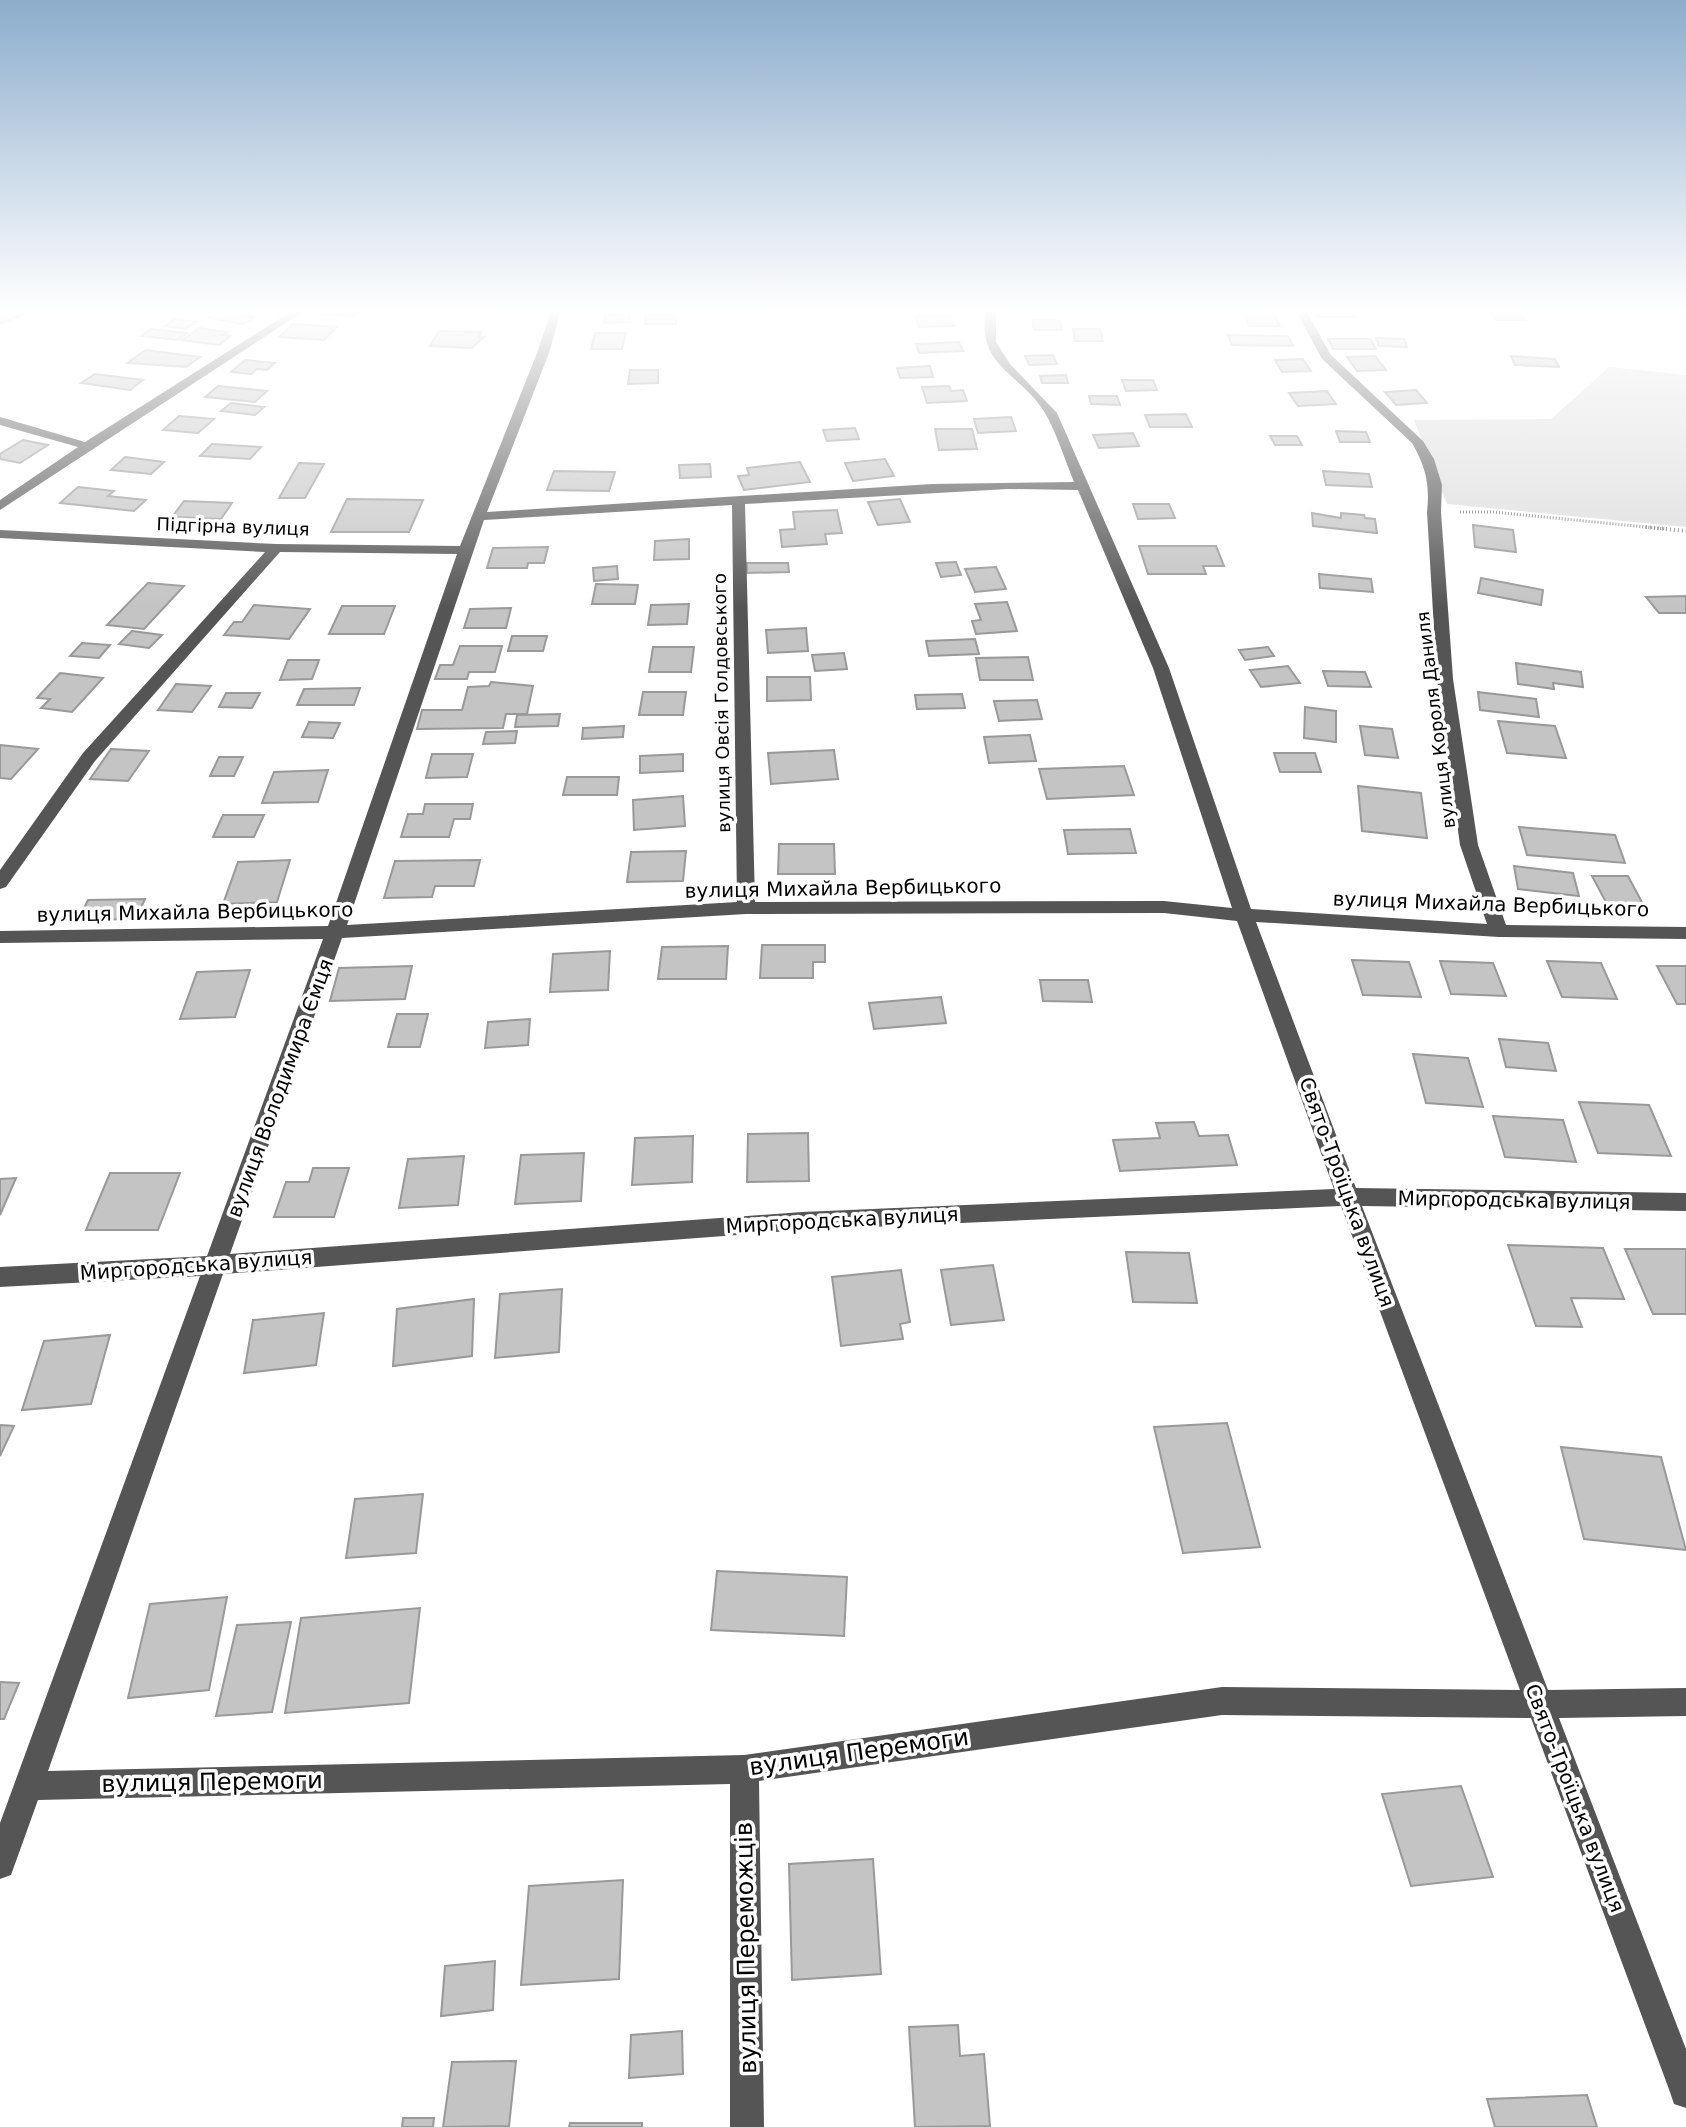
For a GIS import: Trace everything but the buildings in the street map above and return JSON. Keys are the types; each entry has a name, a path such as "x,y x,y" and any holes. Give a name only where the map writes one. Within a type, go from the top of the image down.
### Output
{"street":[{"path":"0,506 143,410"},
{"name":"вулиця Володимира Ємця","path":"0,1864 335,932 465,550 521,410"},
{"name":"Свято-Троїцька вулиця","path":"1047,410 1161,668 1244,915 1686,2092"},
{"name":"вулиця Короля Даниля","path":"1384,410 1417,441 1428,459 1436,485 1434,512 1445,679 1469,845 1499,931"},
{"path":"0,421 87,446"},
{"path":"481,516 738,498 1018,484 1083,486"},
{"name":"вулиця Овсія Голдовського","path":"738,498 746,908"},
{"name":"Підгірна вулиця","path":"0,534 276,548 465,550"},
{"path":"0,883 89,757 276,548"},
{"name":"вулиця Михайла Вербицького","path":"0,937 335,932 746,908 1164,907 1499,931 1686,933"},
{"name":"Миргородська вулиця","path":"0,1277 216,1265 802,1221 1348,1197 1686,1202"},
{"name":"вулиця Перемоги","path":"30,1786 744,1769 1222,1701 1686,1702"},
{"name":"вулиця Переможців","path":"744,1769 747,2127"}],"path":[{"path":"1434,512 1493,512 1686,531"}],"shaded area":[{"path":"1561,410 1686,410 1686,527 1447,504 1414,420 1551,419"}]}
